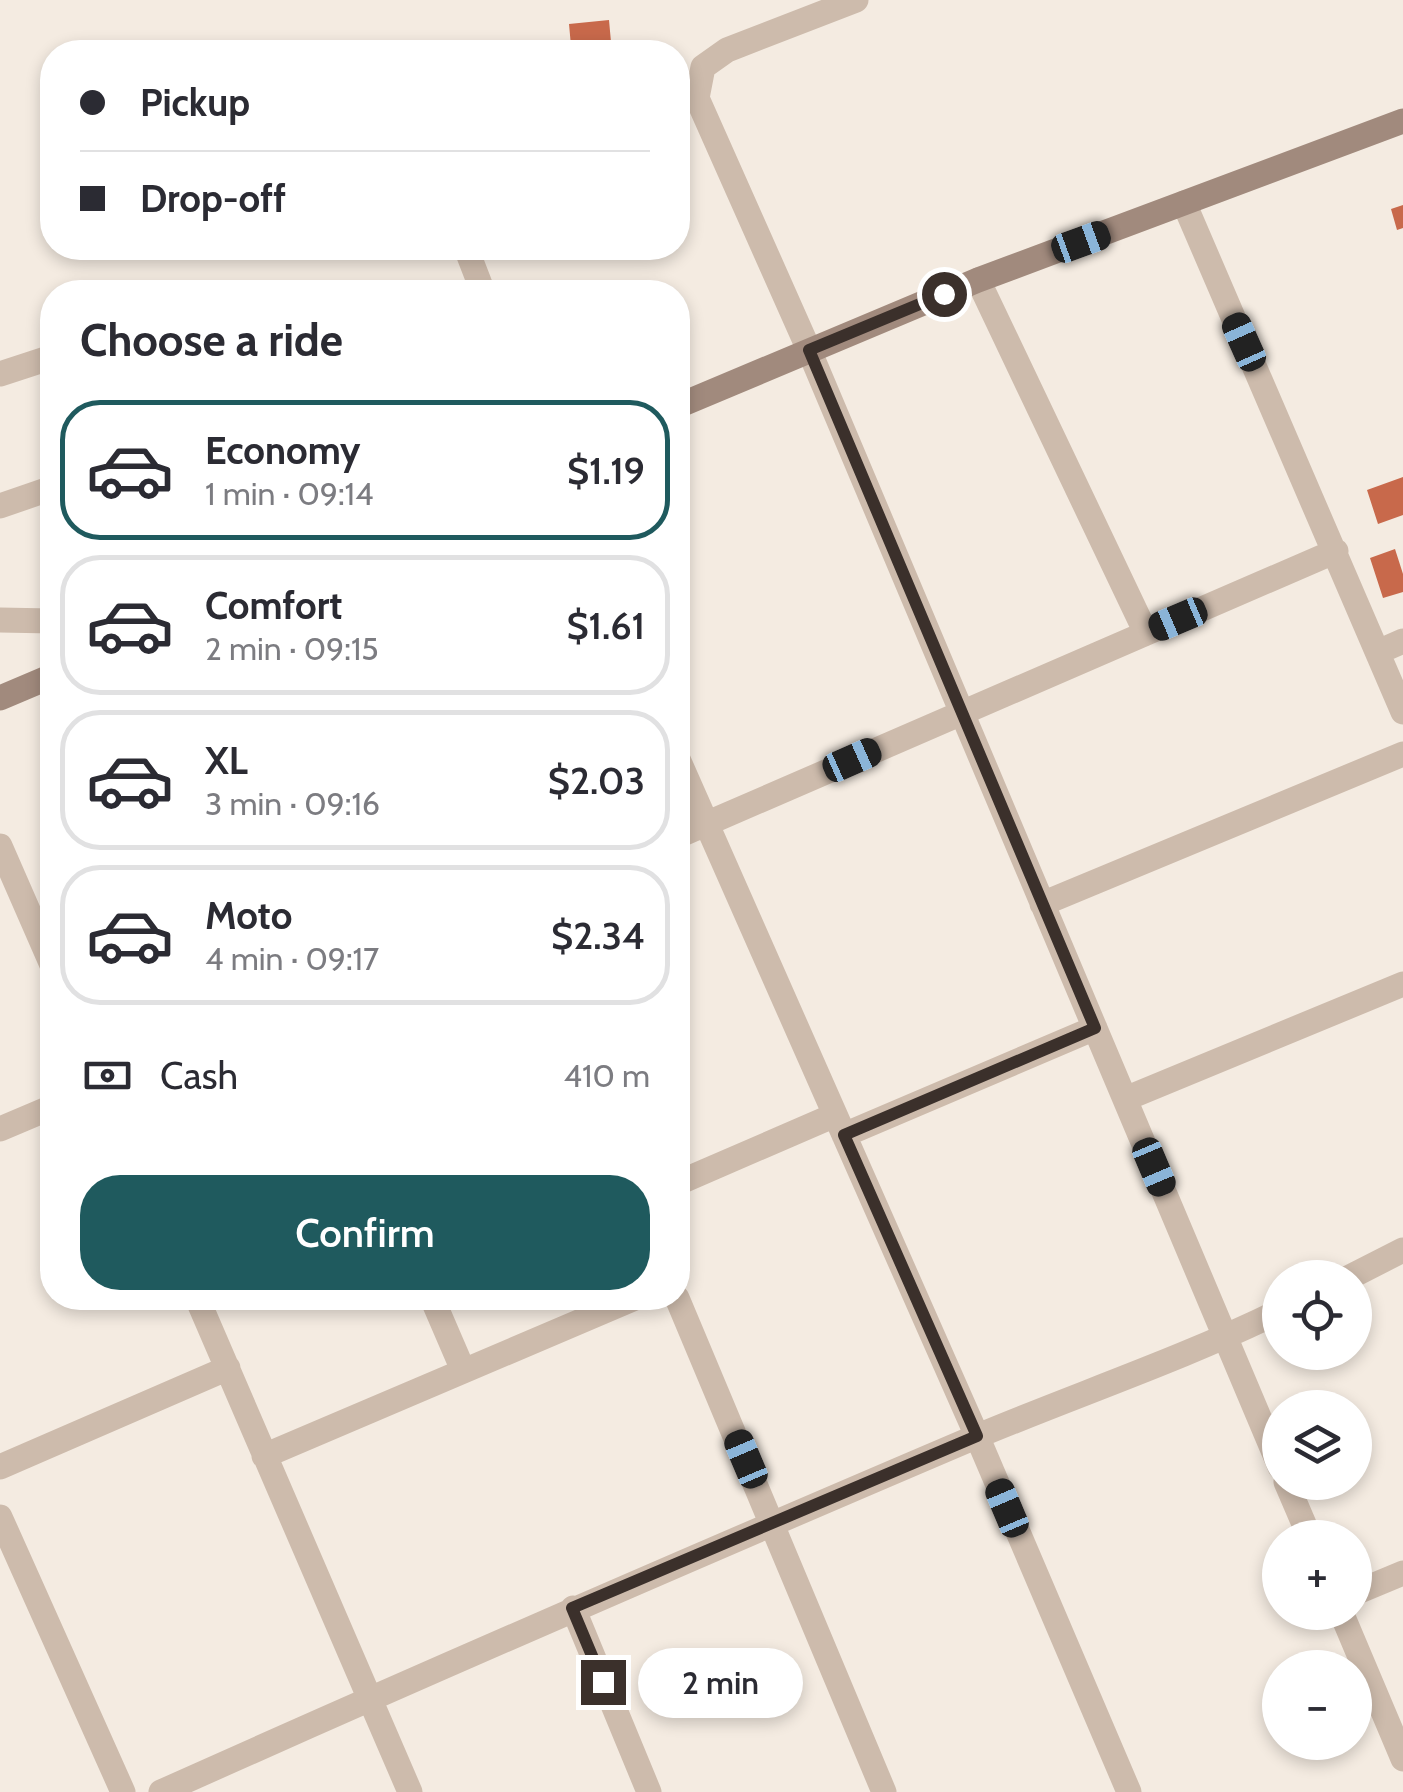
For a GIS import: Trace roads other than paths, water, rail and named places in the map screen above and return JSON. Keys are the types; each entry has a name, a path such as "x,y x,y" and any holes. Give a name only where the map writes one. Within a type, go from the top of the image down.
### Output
{"street":[{"path":"856,0 727,50 703,67 697,98 809,350 1262,1424"},
{"path":"690,401 978,280 1403,121"},
{"path":"1184,203 1403,712"},
{"path":"978,280 1146,632"},
{"path":"0,374 40,360"},
{"path":"0,506 40,492"},
{"path":"690,831 1336,550"},
{"path":"0,620 40,621"},
{"path":"1378,652 1403,641"},
{"path":"0,698 40,681"},
{"path":"1042,904 1403,754"},
{"path":"690,787 977,1436 1129,1792"},
{"path":"0,846 40,938"},
{"path":"1125,1099 1403,984"},
{"path":"690,1179 1095,1028"},
{"path":"0,1130 40,1112"},
{"path":"1372,1266 1403,1250"},
{"path":"203,1310 410,1792"},
{"path":"437,1310 463,1370"},
{"path":"264,1456 606,1310"},
{"path":"682,1310 884,1792"},
{"path":"161,1792 572,1608 1262,1320"},
{"path":"0,1467 228,1368"},
{"path":"0,1517 123,1792"},
{"path":"1372,1586 1403,1573"},
{"path":"572,1608 649,1792"},
{"path":"1349,1630 1403,1758"}]}
